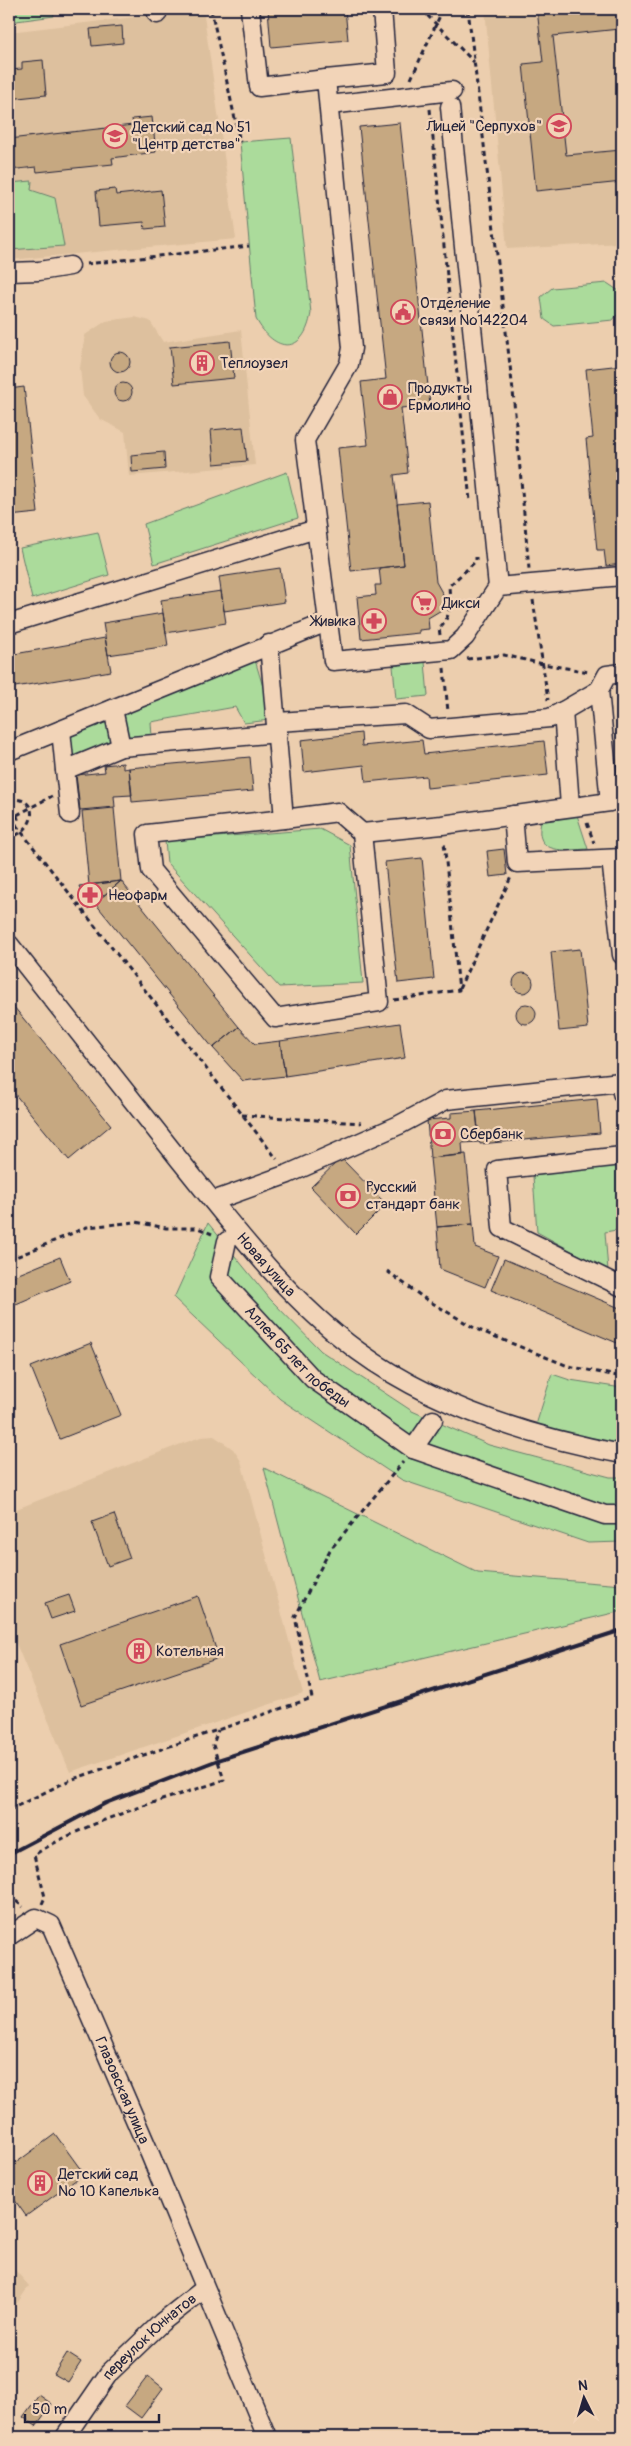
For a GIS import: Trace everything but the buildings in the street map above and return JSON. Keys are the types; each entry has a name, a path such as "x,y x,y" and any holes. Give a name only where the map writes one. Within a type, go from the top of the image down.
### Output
{"street":[{"path":"250,9 259,87 387,73 382,9"},
{"path":"326,80 352,348 349,364 305,440 333,661 442,656 466,637 498,587 451,99 429,93 329,105"},
{"path":"9,272 39,271 70,266"},
{"path":"9,624 316,529"},
{"path":"498,587 622,576"},
{"path":"9,751 327,622"},
{"path":"269,644 284,818"},
{"path":"66,779 121,747 277,727 406,714 429,729 557,714 599,690 615,674"},
{"path":"362,833 442,825 616,801 599,690"},
{"path":"113,709 121,747"},
{"path":"557,714 576,806"},
{"path":"61,730 70,814"},
{"path":"338,812 362,833 379,1002 275,1018 151,870 147,834 338,812"},
{"path":"513,815 517,863 611,859 622,955"},
{"name":"Новая улица","path":"9,944 213,1201 303,1305 359,1351 387,1369 479,1415 523,1431 576,1446 622,1454"},
{"path":"213,1201 288,1174 399,1125 446,1100 621,1082 622,1092"},
{"path":"622,1156 497,1170 502,1228 622,1287"},
{"name":"Аллея 65 лет победы","path":"227,1241 219,1277 313,1379 413,1449 605,1516 622,1515"},
{"path":"413,1449 433,1420"},
{"path":"9,1936 36,1918"},
{"name":"Глазовская улица","path":"36,1918 51,1925 150,2154 204,2289 267,2437"},
{"name":"переулок Юннатов","path":"64,2437 109,2373 162,2322 204,2289"}],"path":[{"path":"211,9 240,142"},
{"path":"421,9 475,62"},
{"path":"403,96 443,9"},
{"path":"468,9 514,391 531,584 543,664 557,714"},
{"path":"429,93 471,511"},
{"path":"70,266 249,246"},
{"path":"450,727 439,628 446,622 450,608 449,586 476,561 475,551"},
{"path":"442,656 504,655 543,664 615,674"},
{"path":"17,815 30,809 66,779"},
{"path":"9,800 20,800 30,809 32,818 30,824 21,832 9,838"},
{"path":"576,806 611,859"},
{"path":"9,812 14,812 17,815"},
{"path":"16,825 17,815"},
{"path":"16,825 288,1174"},
{"path":"9,826 16,825"},
{"path":"442,825 459,990"},
{"path":"459,990 517,863"},
{"path":"379,1002 459,990"},
{"path":"242,1115 369,1123"},
{"path":"9,1260 87,1227 136,1222 166,1228 198,1228 227,1241"},
{"path":"387,1270 424,1298 476,1329 568,1366 622,1377"},
{"path":"9,1810 70,1780 312,1698 295,1617 330,1550 413,1449"},
{"path":"36,1918 45,1897 34,1855 62,1838 108,1817 224,1780 213,1746 218,1730"}],"shaded area":[{"name":"Детский сад № 51 \"Центр детства\"","path":"203,9 236,239 9,260 9,32"},
{"name":"Лицей \"Серпухов\"","path":"485,9 622,9 622,243 507,249"},
{"path":"135,317 150,321 163,342 241,330 255,465 129,476 125,432 100,419 83,396 80,368 85,335 106,321"},
{"path":"214,1436 233,1449 241,1461 303,1693 70,1772 9,1627 9,1512 181,1444 201,1437"},
{"path":"9,2263 29,2286 9,2315"}],"green space":[{"path":"9,9 53,9 54,16 9,22"},
{"path":"291,138 311,313 302,337 295,343 288,345 279,343 271,338 256,319 240,142"},
{"path":"32,181 31,190 55,198 64,246 9,250 9,183"},
{"path":"607,283 619,291 620,311 613,320 554,326 544,319 541,297 552,288"},
{"path":"287,472 298,518 154,564 144,524"},
{"path":"98,532 109,575 32,599 20,548"},
{"path":"255,660 269,707 270,720 244,723 235,707 151,722 152,737 126,740 120,720 127,711"},
{"path":"425,662 428,696 396,699 393,666"},
{"path":"110,718 116,743 72,764 66,736"},
{"path":"576,812 588,849 554,849 542,841 540,833 541,822 546,818"},
{"path":"320,829 350,845 363,983 279,987 167,863 165,841"},
{"path":"621,1164 622,1229 605,1232 608,1271 537,1232 533,1176"},
{"path":"208,1223 270,1299 321,1351 412,1411 489,1445 610,1477 622,1477 622,1542 588,1543 402,1480 280,1399 174,1298"},
{"path":"552,1374 570,1380 622,1388 622,1447 536,1425"},
{"path":"264,1468 478,1573 622,1585 622,1611 320,1682"}],"railway":[{"path":"9,1854 106,1803 218,1760 622,1630"}],"place":[{"name":"Лицей \"Серпухов\"","path":"559,126"},
{"name":"Детский сад № 51 \"Центр детства\"","path":"115,136"},
{"name":"Отделение связи №142204","path":"403,312"},
{"name":"Теплоузел","path":"202,363"},
{"name":"Продукты Ермолино","path":"390,397"},
{"name":"Дикси","path":"424,603"},
{"name":"Живика","path":"374,621"},
{"name":"Неофарм","path":"90,895"},
{"name":"Сбербанк","path":"443,1134"},
{"name":"Русский стандарт банк","path":"348,1196"},
{"name":"Котельная","path":"139,1651"},
{"name":"Детский сад № 10 Капелька","path":"40,2183"}]}
